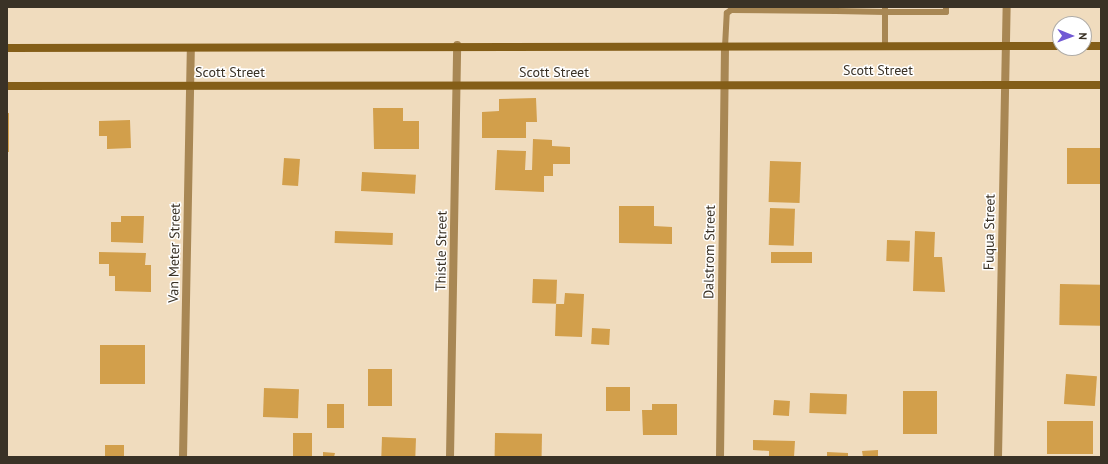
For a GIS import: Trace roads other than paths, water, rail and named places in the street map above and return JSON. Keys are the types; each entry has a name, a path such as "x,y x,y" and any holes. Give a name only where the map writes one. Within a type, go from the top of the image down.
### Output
{"main road":[{"name":"Scott Street","path":"7,48 191,50 457,45 725,48 1052,46"},
{"name":"Scott Street","path":"7,86 1101,85"}],"street":[{"name":"Fuqua Street","path":"998,457 1007,7"},
{"name":"Thistle Street","path":"450,457 457,45"},
{"name":"Dalstrom Street","path":"720,457 725,48"},
{"name":"Van Meter Street","path":"183,457 191,50"}],"lane":[{"path":"725,48 727,13 731,10 904,9 946,12 946,7"},
{"path":"885,9 885,47"}]}
